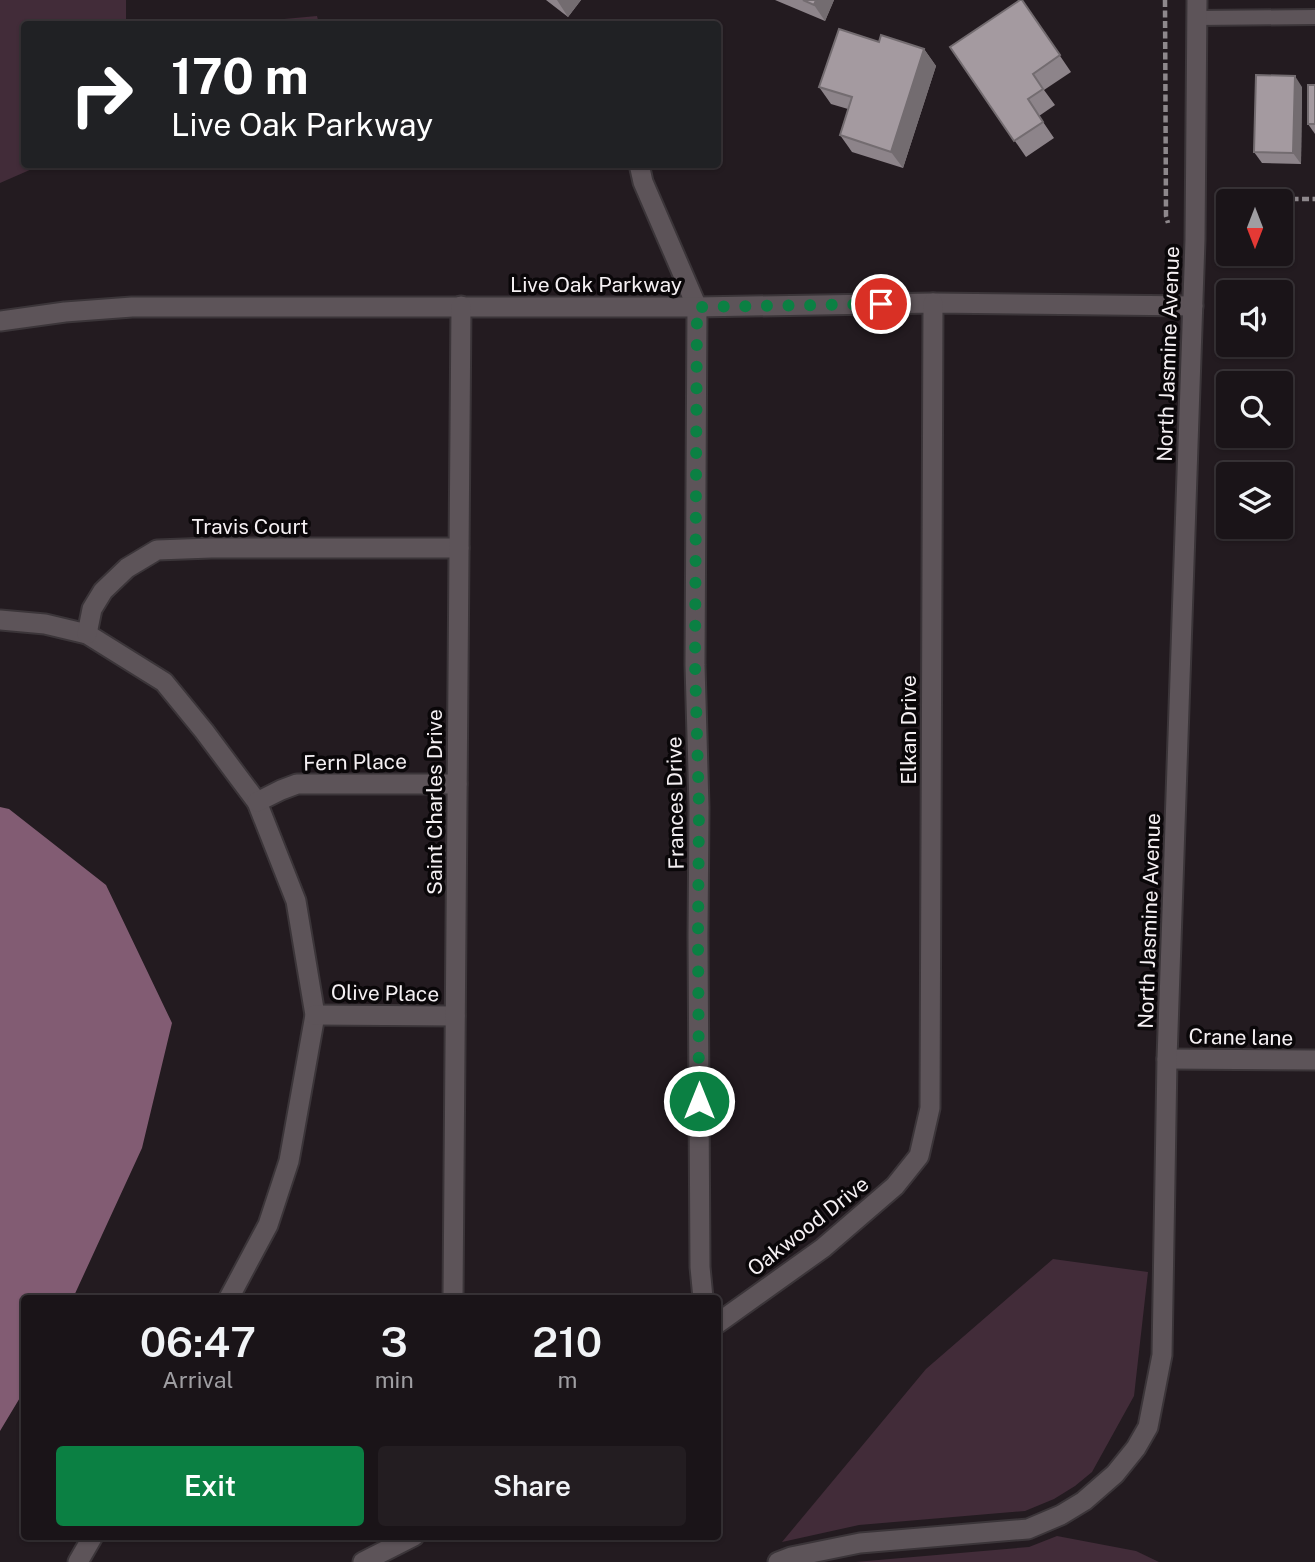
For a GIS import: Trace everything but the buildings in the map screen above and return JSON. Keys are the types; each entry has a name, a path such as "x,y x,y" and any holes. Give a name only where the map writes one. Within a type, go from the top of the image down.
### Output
{"street":[{"name":"North Jasmine Avenue","path":"778,1562 860,1543 1028,1529 1061,1516 1084,1501 1115,1474 1136,1448 1148,1427 1162,1355 1167,1059 1193,306 1196,9"},
{"path":"640,168 643,182 697,307"},
{"name":"Live Oak Parkway","path":"0,321 132,307 697,307 933,303 1193,306"},
{"name":"Elkan Drive","path":"919,1156 930,1108 933,303"},
{"name":"Saint Charles Drive","path":"453,1295 461,306"},
{"name":"Frances Drive","path":"697,307 695,664 699,807 700,1267 703,1295"},
{"name":"Travis Court","path":"87,634 92,609 103,591 127,568 157,550 459,548"},
{"path":"0,620 45,624 87,634 164,682 257,802 296,901 315,1015 289,1161 268,1225 231,1295"},
{"name":"Fern Place","path":"257,802 297,784 457,785"},
{"name":"Olive Place","path":"315,1015 455,1016"},
{"name":"Crane lane","path":"1167,1059 1315,1060"},
{"name":"Oakwood Drive","path":"721,1321 823,1248 895,1186 919,1156"},
{"path":"78,1562 91,1540"},
{"path":"363,1562 406,1540"}],"lane":[{"path":"1196,9 1315,17"}],"path":[{"path":"1293,199 1315,199"}],"shaded area":[{"path":"0,0 126,0 126,21 21,21 21,168 34,168 0,183"},
{"path":"317,16 318,21 261,21"},
{"path":"0,807 9,809 106,885 172,1023 142,1148 74,1295 21,1295 21,1396 0,1431"},
{"path":"1053,1259 1148,1272 1134,1396 1092,1472 1054,1499 1025,1511 859,1525 782,1542 926,1369"},
{"path":"1057,1536 1136,1551 1159,1562 855,1562 1029,1547"}],"route":[{"path":"699,1101 699,807 695,664 697,307 881,304"}]}
